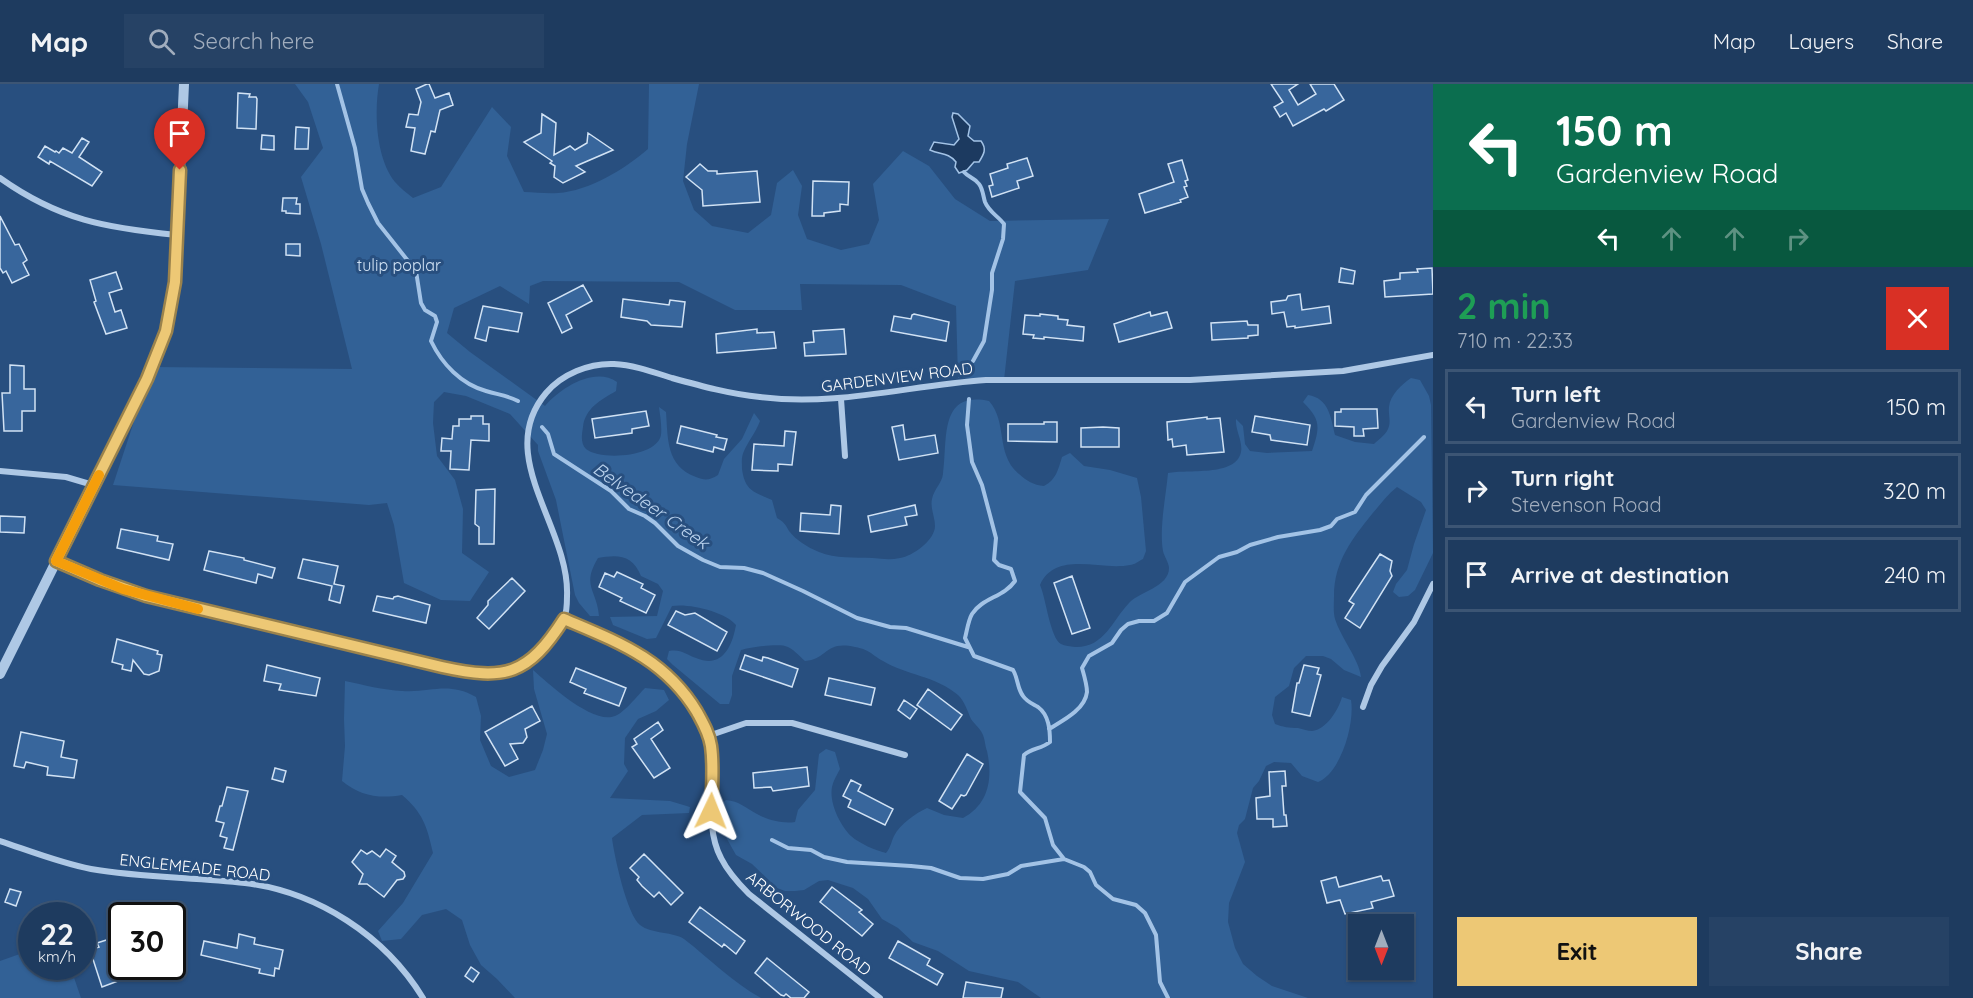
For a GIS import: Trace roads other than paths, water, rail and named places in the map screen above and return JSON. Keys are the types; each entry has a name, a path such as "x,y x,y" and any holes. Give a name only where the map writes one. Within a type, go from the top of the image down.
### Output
{"street":[{"path":"0,674 147,379 163,340 170,317 175,282 184,84"},
{"path":"0,178 39,203 76,218 129,230 177,235"},
{"name":"GARDENVIEW ROAD","path":"56,561 146,596 442,667 483,675 510,672 521,667 544,647 564,619 568,587 566,567 530,472 527,446 529,430 537,407 547,392 585,367 605,364 627,365 731,393 789,400 841,399 953,382 986,380 1190,380 1343,371 1433,355"},
{"path":"841,399 844,456"},
{"path":"0,471 66,477 93,485"},
{"path":"1363,707 1371,684 1414,622 1433,584"},
{"name":"ARBORWOOD ROAD","path":"564,619 627,646 654,663 674,680 693,705 708,736 711,747 711,811 714,837 720,856 730,874 749,894 880,998"},
{"path":"708,736 746,723 792,723 905,755"},
{"name":"ENGLEMEADE ROAD","path":"0,841 64,863 91,869 167,878 245,883 276,888 336,914 368,934 394,959 423,998"}],"waterway":[{"name":"Belvedeer Creek","path":"337,84 355,148 362,189 378,223 416,271 421,303 425,310 435,316 437,322 431,341 435,349 453,372 468,383 518,401"},
{"path":"964,172 976,180 985,202 1004,224 1003,239 992,273 992,290 984,341 973,361"},
{"path":"969,399 967,425 972,462 982,485 996,538 994,560 999,565 1011,569 1015,581 1005,591 976,609 971,617 965,638 974,656 1013,670 1023,696 1045,714 1050,742 1024,755 1020,792 1045,818 1053,845 1064,859 1084,867 1090,872 1096,885 1113,899 1136,905 1145,913 1156,935 1160,982 1168,998"},
{"name":"Belvedeer Creek","path":"542,427 548,434 554,454 611,491 629,509 655,523 678,546 703,560 720,567 744,568 763,573 857,618 890,627 906,628 968,647"},
{"path":"1049,729 1078,710 1082,704 1087,692 1082,668 1089,656 1112,643 1128,624 1154,621 1167,613 1185,582 1219,557 1278,537 1320,530 1331,526 1337,519 1355,512 1366,495 1424,437"},
{"path":"772,840 788,848 811,850 824,857 847,862 931,868 960,878 983,879 1008,874 1021,866 1064,859"}],"park label":[{"name":"tulip poplar","path":"399,265"}]}
